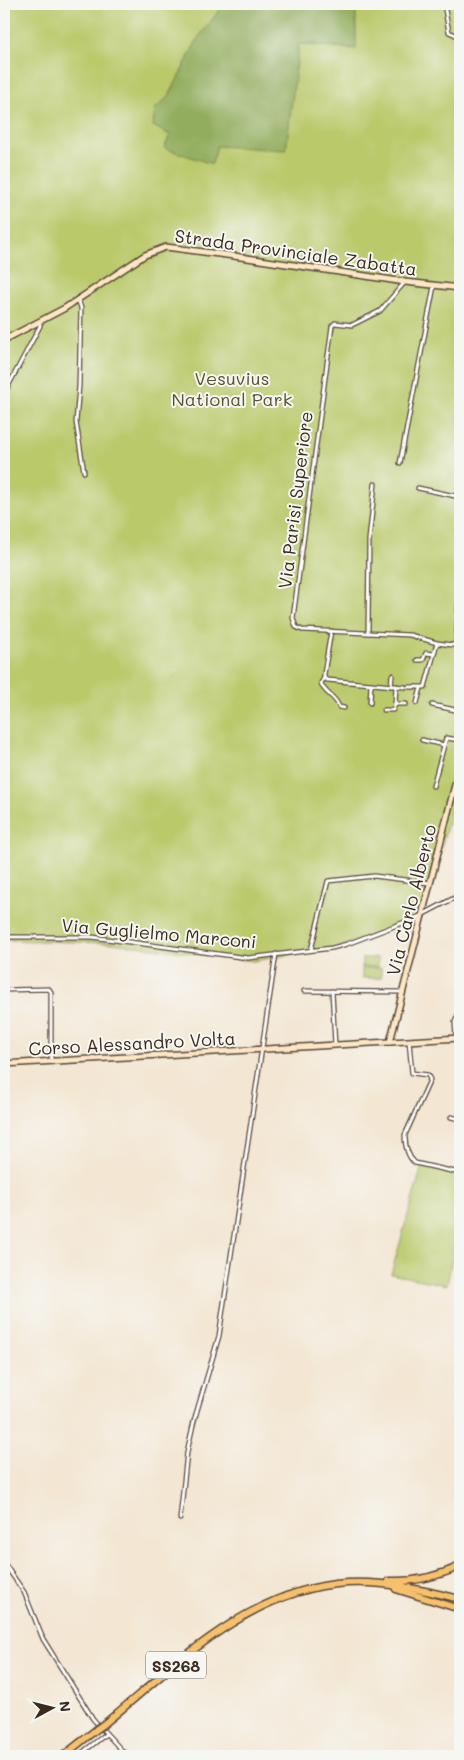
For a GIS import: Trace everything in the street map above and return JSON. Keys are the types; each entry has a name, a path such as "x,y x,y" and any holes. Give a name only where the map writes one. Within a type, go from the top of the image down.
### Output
{"highway":[{"path":"359,1583 365,1581 419,1580 460,1566"},
{"path":"359,1583 406,1592 460,1609"},
{"name":"SS268","path":"63,1756 207,1640 262,1606 286,1596 312,1588 335,1584 359,1583 409,1587 460,1599"}],"street":[{"path":"444,4 449,32 460,37"},
{"name":"Strada Provinciale Zabatta","path":"4,340 40,322 78,299 146,254 166,247 405,282 460,288"},
{"name":"Via Parisi Superiore","path":"405,282 381,310 352,325 335,323 332,326 293,618 296,627 302,630 410,635 437,643 458,646"},
{"path":"400,463 434,286"},
{"path":"78,299 81,308 76,422 84,472"},
{"path":"4,394 25,357 40,326 40,322"},
{"path":"368,633 369,540 375,484"},
{"path":"418,488 460,497"},
{"path":"458,646 460,580"},
{"path":"332,631 324,678 321,683 324,690 332,695 339,707 344,708"},
{"path":"324,678 331,681 425,687 437,643"},
{"path":"417,660 422,660 425,651 434,654"},
{"path":"392,675 392,686"},
{"path":"370,703 371,684"},
{"path":"384,710 393,710 396,686"},
{"path":"417,703 421,688"},
{"path":"395,704 406,704"},
{"path":"432,705 460,711"},
{"path":"433,786 446,738 460,740"},
{"path":"422,740 444,745"},
{"name":"Via Carlo Alberto","path":"390,1042 430,883 458,785 460,765"},
{"path":"311,950 328,881 374,876 430,883"},
{"name":"Via Guglielmo Marconi","path":"4,937 92,938 248,958 332,948 348,944 422,915 460,895"},
{"path":"180,1519 187,1452 219,1336 276,954"},
{"path":"4,990 49,989 51,992 51,1061"},
{"path":"304,991 402,992"},
{"path":"332,991 335,1045"},
{"path":"458,1039 455,1022 460,1010"},
{"name":"Corso Alessandro Volta","path":"4,1064 458,1039"},
{"path":"410,1041 412,1073 428,1075 430,1080 405,1135 407,1152 415,1163 460,1173"},
{"path":"451,1117 460,1119"},
{"path":"4,1563 24,1592 43,1639 93,1718 127,1756"},
{"path":"78,1756 106,1734"}],"green space":[{"name":"Vesuvius National Park","path":"4,4 460,4 460,772 458,787 423,914 416,920 326,951 310,951 254,961 112,943 4,940"},
{"path":"223,4 353,4 356,8 356,49 299,44 286,150 217,146 212,164 164,148 170,135 153,126 155,109 169,96 198,38"},
{"path":"362,958 378,958 378,967 362,967"},
{"path":"362,968 381,968 381,978 362,978"},
{"path":"422,1166 460,1173 460,1216 447,1285 391,1274"}]}
